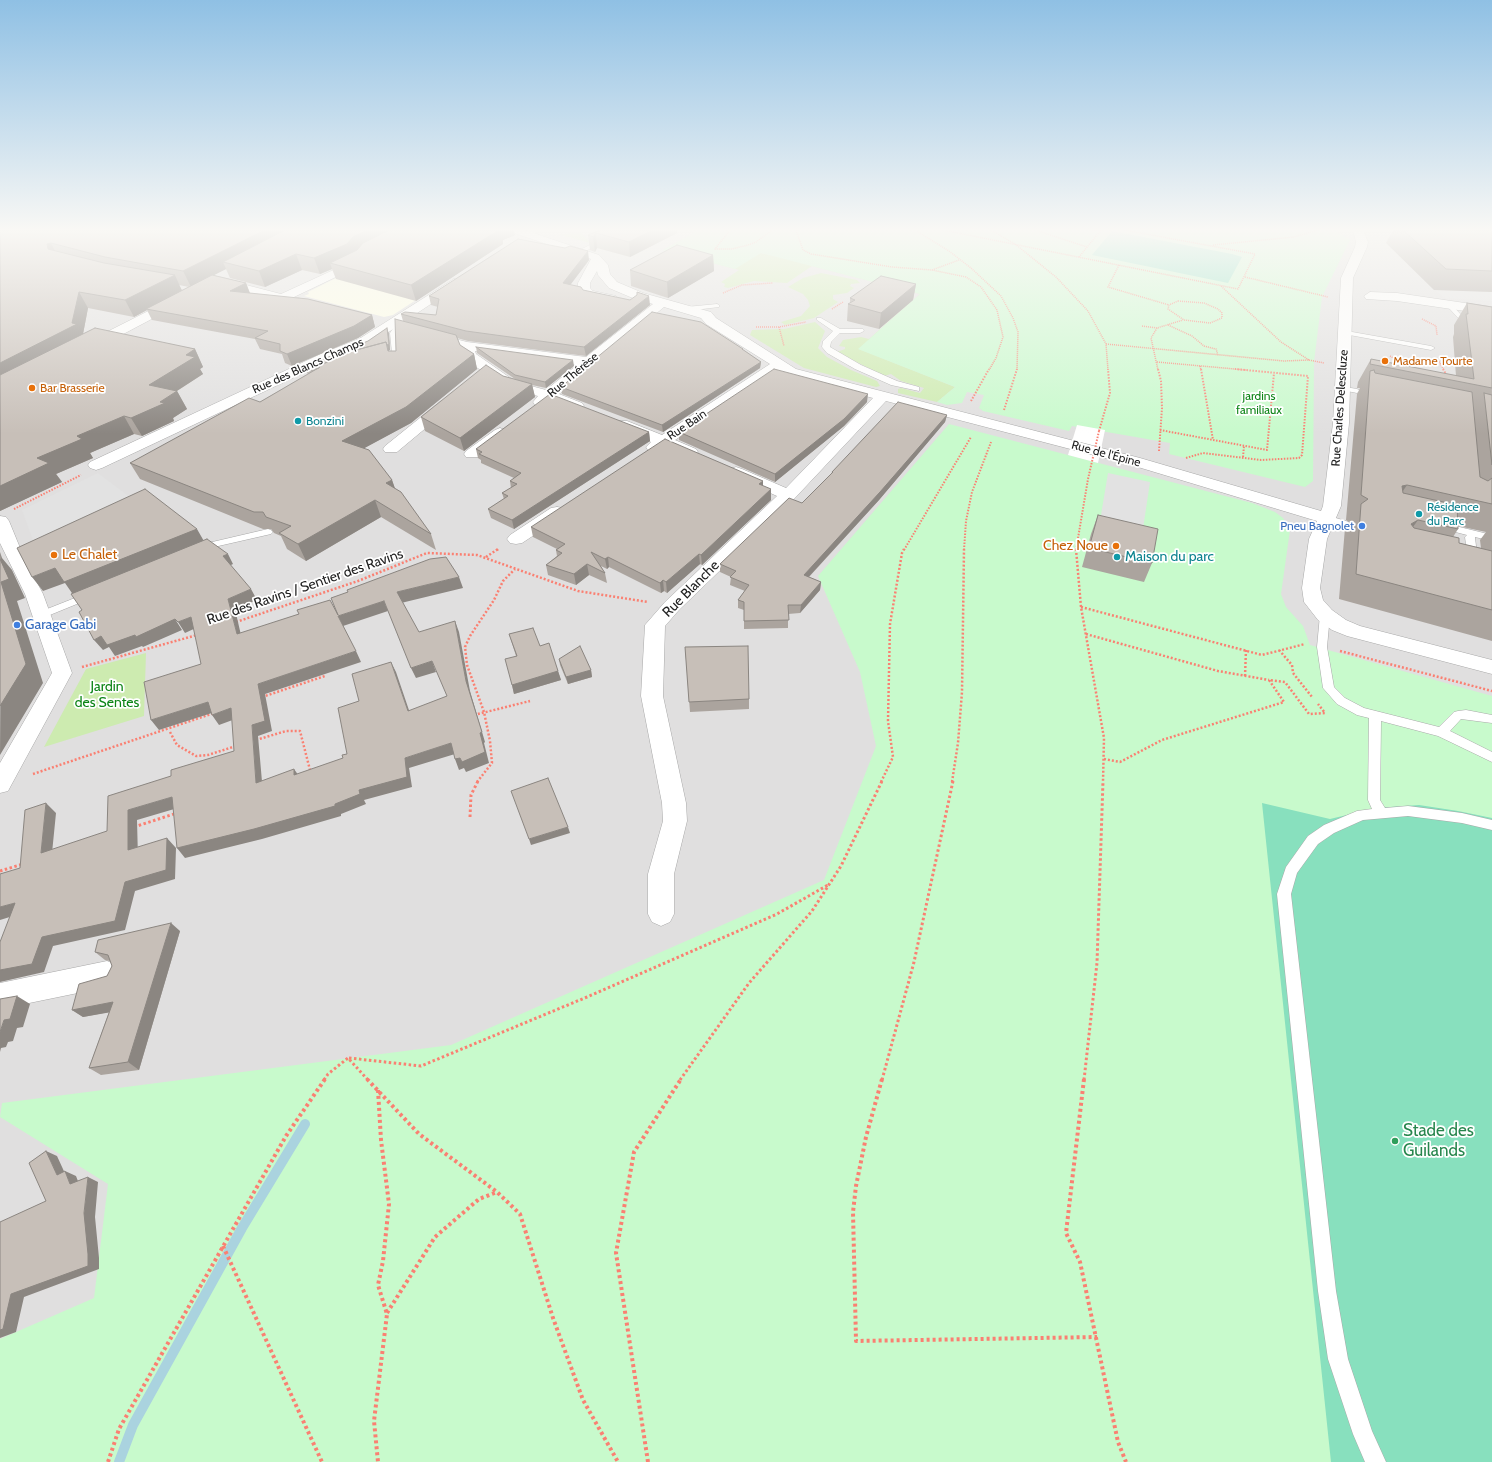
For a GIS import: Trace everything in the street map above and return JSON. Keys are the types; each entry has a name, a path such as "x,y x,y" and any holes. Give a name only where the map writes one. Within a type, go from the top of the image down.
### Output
{"street":[{"path":"77,353 181,298"},
{"path":"289,298 321,307"},
{"name":"Rue des Blancs Champs","path":"96,464 328,356 364,342 393,328 434,298"},
{"path":"616,298 686,309 708,318"},
{"path":"642,298 658,305 708,318"},
{"name":"Rue Charles Delescluze","path":"1325,615 1314,602 1311,588 1318,539 1332,506 1341,422 1346,298"},
{"path":"1378,298 1412,304 1431,303 1492,311"},
{"name":"Rue Thérèse","path":"472,454 549,395 658,305"},
{"name":"Rue de l'Épine","path":"708,318 778,365 791,372 1000,425 1188,476 1326,518"},
{"path":"374,322 467,346 588,362"},
{"path":"467,346 470,356 511,385 549,395 592,412"},
{"name":"Rue Bain","path":"638,458 778,365"},
{"path":"476,379 489,369"},
{"path":"391,449 458,394"},
{"name":"Rue Blanche","path":"661,914 661,874 675,821 674,803 652,696 655,625 672,606 788,495 883,396"},
{"path":"607,418 664,440 788,495"},
{"path":"516,539 568,505"},
{"path":"0,784 62,673 34,594 10,563 6,516"},
{"path":"1325,615 1339,625 1354,631 1492,667"},
{"path":"0,996 107,974"}],"lane":[{"path":"1450,306 1461,318"},
{"path":"686,309 718,308 708,318"},
{"path":"819,319 838,331 860,331"},
{"path":"393,328 393,353 397,363"},
{"path":"838,331 827,341 826,347 830,351 858,367 894,383 916,389"},
{"path":"1344,332 1431,348"},
{"path":"883,396 894,383"},
{"path":"1342,388 1357,391"},
{"path":"1326,518 1346,524"},
{"path":"1434,524 1492,538"},
{"path":"190,553 211,545 268,532"},
{"path":"1470,537 1470,566 1492,572"},
{"path":"41,615 98,592"},
{"path":"1325,615 1322,647 1329,688 1341,701 1361,712 1441,732 1492,757"},
{"path":"1441,732 1458,715 1466,714 1492,719"},
{"path":"1375,716 1374,800 1381,812"},
{"path":"1376,1462 1363,1434 1338,1359 1327,1291 1284,894 1291,871 1313,840 1329,829 1362,815 1381,812 1408,811 1462,818 1492,825"}],"path":[{"path":"963,416 996,358 1003,338 997,310 989,298"},
{"path":"1002,298 1013,318 1018,332 1017,369 1000,425 992,434 991,444 972,492 966,521 964,545 962,692 958,742 953,778 914,962 866,1137 856,1186 853,1212 856,1341 1097,1336"},
{"path":"1076,298 1088,311 1106,344 1110,393 1099,431 1088,479 1076,552 1081,607 1104,738 1104,759 1097,963 1066,1233 1080,1262 1097,1336 1118,1442 1126,1462"},
{"path":"1146,298 1169,305 1178,301 1198,302 1213,306 1222,313 1222,318 1210,323 1184,320 1170,312 1168,309 1169,305"},
{"path":"1106,344 1284,361 1309,360 1281,342 1234,298"},
{"path":"754,326 786,326 819,319 843,302"},
{"path":"1142,326 1157,328 1184,320"},
{"path":"1168,325 1192,336 1204,346 1216,348 1218,355"},
{"path":"1157,328 1152,338 1161,381 1160,442"},
{"path":"1388,355 1408,368"},
{"path":"1157,362 1308,376 1302,455 1299,458 1286,460 1261,460 1215,454 1194,454 1186,458 1188,476"},
{"path":"1200,366 1213,440"},
{"path":"1160,430 1267,450 1274,373"},
{"path":"648,1462 616,1253 634,1152 674,1088 749,983 812,911 841,866 893,757 888,721 890,624 902,553 980,420"},
{"path":"1243,458 1244,446"},
{"path":"6,516 76,479 96,464"},
{"name":"Rue des Ravins / Sentier des Ravins","path":"233,623 358,581 427,554 468,553 578,591 672,606"},
{"path":"470,817 471,795 480,777 492,763 490,741 484,712 467,665 465,647 470,636 494,600 503,581 515,569"},
{"path":"1081,607 1262,655 1308,643 1492,692"},
{"path":"1086,634 1218,671 1285,682 1309,714 1325,713 1293,673 1292,664 1279,650"},
{"name":"Rue des Ravins / Sentier des Ravins","path":"62,673 198,635"},
{"path":"1245,676 1246,650"},
{"path":"257,699 325,676"},
{"path":"1104,759 1120,762 1162,740 1284,702 1269,680"},
{"path":"469,717 530,700"},
{"path":"30,774 219,712"},
{"path":"251,742 286,731 300,731 310,770"},
{"path":"170,732 177,745 196,756 208,755 244,744"},
{"path":"302,772 317,767"},
{"path":"128,829 181,812"},
{"path":"0,871 30,861"},
{"path":"108,1462 120,1429 223,1246 286,1136 328,1074 348,1058 421,1066 587,997 769,917 829,885"},
{"path":"348,1058 419,1134 497,1192 520,1214 553,1318 583,1400 618,1462"},
{"path":"378,1090 381,1140 389,1204 383,1261 378,1284 387,1314 374,1421 378,1462"},
{"path":"387,1314 435,1237 479,1199 497,1192"},
{"path":"223,1246 322,1462"}],"shaded area":[{"path":"0,298 1492,298 1492,1462 0,1462"},
{"path":"312,298 419,298 393,315 384,317"},
{"path":"1449,298 1492,298 1492,301"},
{"path":"98,473 143,507 39,557 22,510"},
{"path":"1108,473 1150,482 1141,542 1098,533"}],"green space":[{"path":"807,298 833,298 838,302 814,318 785,325 781,322 801,316 810,306"},
{"name":"jardins familiaux","path":"915,298 1322,298 1314,362 1313,481 1305,487 1169,454 1170,443 1072,426 1069,431 983,411 979,408 984,395 967,392 962,403 947,405 937,402 955,387 858,349"},
{"path":"916,298 859,349 955,387 937,402 898,393 898,389 901,388 920,393 924,388 901,381 891,374 884,376 837,352 845,349 845,347 839,346 843,340 861,337 869,339"},
{"path":"815,322 825,331 818,348 827,357 851,370 877,381 880,386 876,387 804,368 750,335 752,330 784,329"},
{"path":"949,424 1252,503 1275,512 1283,518 1290,530 1281,594 1286,607 1303,626 1310,645 1492,696 1492,1462 0,1462 0,1339 94,1298 108,1184 0,1117 2,1103 451,1045 824,880 876,746 860,672 818,576"},
{"name":"Jardin des Sentes","path":"146,653 144,716 44,747 86,669"},
{"name":"Stade des Guilands","path":"1262,803 1330,819 1376,808 1419,805 1492,818 1492,1462 1331,1462"}],"pier":[{"path":"1077,425 1105,430 1098,463 1068,455"}],"building":[{"path":"0,298 78,298 72,323 77,324 0,363"},
{"path":"115,298 129,298 125,300"},
{"path":"167,298 300,298 372,315 354,326 287,354 280,351 280,344 255,338 268,331 146,309"},
{"path":"436,298 622,298 630,300 632,298 646,298 584,347 466,331 401,314 405,312 436,315 439,299"},
{"path":"851,298 899,298 881,313 848,304 855,300"},
{"path":"1467,303 1492,307 1492,388 1370,364 1371,359 1474,379 1466,314 1468,314"},
{"path":"652,312 701,322 761,362 662,425 561,387"},
{"path":"395,319 456,335 460,345 474,354 406,407 342,441 369,450 392,480 386,483 401,492 431,534 375,500 298,544 279,533 291,526 266,517 263,512 254,512 130,463 249,398 260,402 320,367 319,366 345,353 386,342 388,351 396,351"},
{"path":"95,328 195,349 186,355 195,357 149,385 177,391 160,402 165,403 131,418 124,416 77,436 82,439 37,458 49,463 0,486 0,375"},
{"path":"387,328 389,344 387,345 386,342 345,353 312,371 304,367 368,341"},
{"path":"476,347 573,360 545,382 515,375"},
{"path":"486,365 503,376 532,384 460,438 421,417"},
{"path":"774,369 868,394 844,419 775,474 679,432"},
{"name":"Résidence du Parc","path":"1374,370 1375,373 1472,392 1480,477 1488,481 1492,478 1492,504 1407,485 1402,486 1403,493 1457,505 1458,529 1418,520 1411,524 1414,528 1459,538 1459,543 1492,551 1492,610 1356,574 1361,504 1368,499 1361,495 1370,371"},
{"path":"1484,393 1492,395 1492,465"},
{"path":"550,394 649,432 512,520 488,509 508,496 502,493 517,484 510,481 521,473 479,454 482,452 476,449"},
{"path":"898,402 947,415 880,492 804,575 821,582 801,605 788,605 789,620 744,621 744,602 738,600 749,585 730,577 736,571 720,564 789,498 802,503"},
{"path":"665,439 763,481 759,484 771,489 701,555 699,554 666,582 663,580 660,583 608,557 605,559 591,552 605,573 587,564 574,574 546,565 562,553 556,550 565,544 531,527"},
{"path":"145,489 197,529 64,582 55,568 32,577 17,548"},
{"path":"1098,515 1158,529 1152,563 1089,548"},
{"path":"207,539 228,554 223,556 251,589 228,599 237,634 299,614 297,610 330,600 338,615 331,598 348,592 347,590 430,559 446,557 459,577 397,592 419,632 455,621 466,681 482,732 480,733 485,752 462,762 460,758 455,759 451,743 405,758 407,777 359,790 360,794 335,804 335,806 254,829 177,848 172,797 128,810 128,850 167,838 166,870 125,882 115,921 42,937 32,964 0,970 0,942 15,903 0,907 0,874 20,868 25,810 46,803 41,853 107,831 108,796 171,776 171,770 234,751 231,708 212,715 208,702 151,720 144,682 201,664 191,617 178,622 175,619 136,637 135,635 107,645 101,636 94,640 79,612 82,610 71,594","holes":["384,601 411,668 432,661 447,696 408,711 391,662 352,674 359,701 338,708 347,754 342,755 343,758 294,775 294,769 256,783 252,725 265,721 258,684 356,651 338,616"]},
{"path":"0,559 9,579 1,582 26,664 0,706"},
{"path":"533,628 540,646 549,643 558,671 512,685 505,659 517,656 509,634"},
{"path":"580,646 591,670 566,677 559,659"},
{"path":"748,646 749,699 689,702 685,647"},
{"path":"548,778 568,827 529,839 511,791"},
{"path":"171,923 128,1062 89,1068 113,1002 72,1010 79,984 107,976 112,966 108,955 95,952 98,940"},
{"path":"17,996 10,1019 4,1020 0,1032 0,999"},
{"path":"46,1151 57,1175 65,1171 70,1184 88,1177 84,1213 88,1266 11,1294 3,1329 0,1330 0,1222 46,1201 29,1163"}],"waterway":[{"path":"119,1462 133,1425 242,1228 305,1124"}],"place":[{"name":"Madame Tourte","path":"1385,361"},
{"name":"Bar Brasserie","path":"32,388"},
{"name":"Bonzini","path":"298,421"},
{"name":"Résidence du Parc","path":"1419,514"},
{"name":"Pneu Bagnolet","path":"1362,526"},
{"name":"Chez Noue","path":"1116,546"},
{"name":"Le Chalet","path":"54,555"},
{"name":"Maison du parc","path":"1117,557"},
{"name":"Garage Gabi","path":"17,625"},
{"name":"Stade des Guilands","path":"1395,1141"}]}
